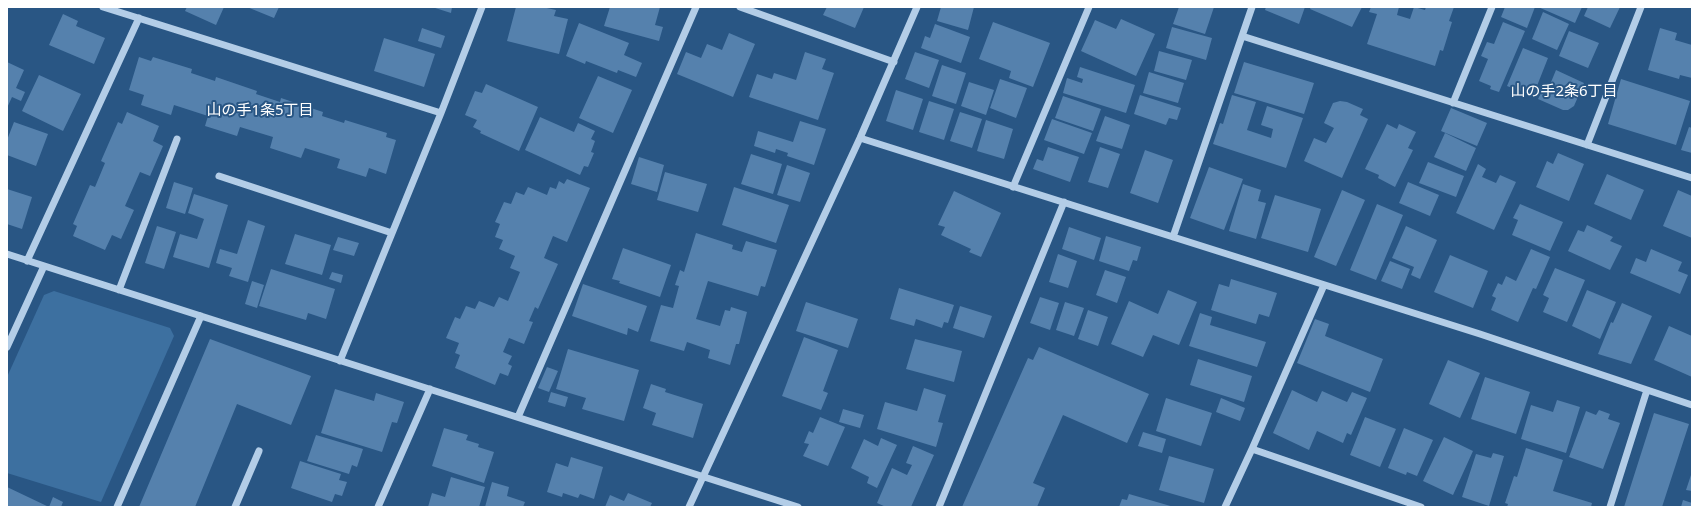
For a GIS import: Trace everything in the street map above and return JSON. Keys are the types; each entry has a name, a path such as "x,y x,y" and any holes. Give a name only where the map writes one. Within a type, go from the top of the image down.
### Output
{"street":[{"path":"103,7 441,113"},
{"path":"340,361 441,113 482,7"},
{"path":"518,417 696,7"},
{"path":"740,7 894,62"},
{"path":"689,507 860,138 917,7"},
{"path":"1013,187 1089,7"},
{"path":"1173,237 1252,7"},
{"path":"1453,103 1492,7"},
{"path":"1587,145 1641,7"},
{"path":"27,261 138,18"},
{"path":"1242,36 1692,178"},
{"path":"119,290 177,138"},
{"path":"860,138 1324,285 1692,405"},
{"path":"219,176 392,233"},
{"path":"939,507 1064,202"},
{"path":"7,254 798,507"},
{"path":"7,347 44,266"},
{"path":"1225,507 1324,285"},
{"path":"117,507 201,316"},
{"path":"378,507 430,389"},
{"path":"1610,507 1647,390"},
{"path":"1252,449 1421,507"},
{"path":"235,507 259,451"}],"shaded area":[{"path":"54,291 170,328 174,336 101,502 7,473 7,377 44,295"}],"building":[{"path":"187,7 224,7 216,25 185,11"},
{"path":"247,7 279,7 274,18"},
{"path":"432,7 452,7 451,13"},
{"path":"516,7 542,7 556,10 554,16 568,19 559,54 507,41"},
{"path":"610,7 660,7 655,25 663,27 659,41 604,26"},
{"path":"827,7 864,7 855,28 823,15"},
{"path":"941,7 974,7 968,30 937,21"},
{"path":"1179,7 1214,7 1205,34 1173,24"},
{"path":"1266,7 1305,7 1299,24 1265,10"},
{"path":"1311,7 1362,7 1352,27 1310,9"},
{"path":"1371,7 1399,7 1397,15 1410,19 1414,7 1425,10 1426,7 1454,7 1449,21 1452,22 1443,51 1440,50 1435,66 1367,44 1377,14 1369,12"},
{"path":"1505,7 1535,7 1527,28 1501,17"},
{"path":"1538,7 1582,7 1575,23"},
{"path":"1588,7 1620,7 1610,28 1584,16"},
{"path":"1543,12 1569,24 1557,50 1532,39"},
{"path":"63,14 78,21 76,26 105,38 94,64 49,45"},
{"path":"1121,19 1155,34 1136,76 1081,51 1095,20 1116,29"},
{"path":"993,22 1050,43 1033,87 1009,78 1011,71 979,59"},
{"path":"1503,22 1525,31 1499,92 1490,89 1491,86 1479,81 1488,59 1481,56 1487,42 1494,44"},
{"path":"579,23 629,43 624,55 642,63 636,77 618,70 617,73 586,61 585,64 566,56"},
{"path":"935,24 970,37 961,63 921,48 925,36 930,38"},
{"path":"1172,27 1212,38 1206,60 1166,48"},
{"path":"422,28 445,36 441,48 418,41"},
{"path":"1660,28 1677,33 1675,40 1692,45 1692,78 1680,75 1679,79 1648,70"},
{"path":"1569,31 1599,43 1588,68 1559,56"},
{"path":"729,33 755,44 733,97 677,74 686,52 701,58 707,44 722,50"},
{"path":"384,38 435,54 424,87 374,71"},
{"path":"1523,48 1548,58 1533,96 1507,86"},
{"path":"1159,51 1192,60 1186,80 1154,71"},
{"path":"805,52 826,59 822,69 834,73 818,120 749,97 757,74 772,79 774,73 796,80"},
{"path":"915,52 939,60 929,88 905,79"},
{"path":"139,57 151,61 153,57 192,69 191,73 215,81 216,77 257,91 256,94 280,102 281,98 323,112 322,116 344,123 345,120 387,133 386,137 396,140 386,174 369,168 366,177 337,168 340,159 305,148 301,158 270,148 273,137 240,127 237,136 205,126 208,116 174,105 171,115 141,105 144,95 129,90"},
{"path":"7,62 24,70 16,88 25,92 21,101 12,97 7,108"},
{"path":"1244,62 1314,83 1304,114 1234,93"},
{"path":"942,65 966,73 956,104 932,96"},
{"path":"1080,67 1135,85 1126,113 1063,93 1067,78 1082,83 1083,79 1077,77"},
{"path":"1556,70 1584,83 1574,106 1568,110 1563,110 1538,99 1545,85 1549,87"},
{"path":"1149,72 1184,83 1178,103 1143,93"},
{"path":"39,75 81,94 63,131 22,111"},
{"path":"598,76 632,90 613,133 579,118"},
{"path":"1000,79 1027,88 1016,118 990,108"},
{"path":"1621,79 1690,101 1676,145 1608,124"},
{"path":"969,82 994,90 986,115 961,106"},
{"path":"486,84 538,107 519,151 480,133 481,131 473,127 477,120 465,115 475,91 482,93"},
{"path":"896,90 923,99 913,130 886,121"},
{"path":"1140,95 1181,108 1177,120 1169,118 1166,125 1134,114"},
{"path":"1232,95 1256,102 1247,130 1271,138 1273,129 1261,125 1267,106 1303,118 1286,168 1213,144 1220,123 1223,124"},
{"path":"1063,96 1101,109 1093,131 1055,118"},
{"path":"929,101 954,109 944,140 919,132"},
{"path":"1340,101 1347,102 1363,109 1360,115 1368,119 1342,178 1304,161 1314,138 1326,143 1334,128 1324,123 1333,103"},
{"path":"1451,108 1487,123 1477,146 1441,131"},
{"path":"127,112 159,126 153,141 163,146 150,176 140,172 125,206 134,210 121,239 112,235 105,250 73,236 77,226 73,224 90,185 95,187 105,163 101,161 118,122 122,124"},
{"path":"960,112 982,119 972,148 950,141"},
{"path":"1105,116 1130,125 1122,149 1096,141"},
{"path":"540,117 574,132 578,123 595,131 591,139 595,141 591,152 594,153 588,167 584,166 580,175 525,150"},
{"path":"1052,119 1092,133 1084,154 1044,140"},
{"path":"986,120 1013,129 1004,159 977,151"},
{"path":"800,121 826,129 814,165 787,156 788,153 776,149 775,153 754,146 758,131 793,142"},
{"path":"14,122 48,134 36,166 7,155 7,140"},
{"path":"1387,124 1397,129 1399,124 1416,132 1408,148 1413,150 1395,187 1378,178 1379,175 1365,169"},
{"path":"1689,127 1692,128 1692,153 1681,150"},
{"path":"1445,133 1476,148 1466,171 1434,157"},
{"path":"1048,147 1079,157 1070,182 1033,169 1037,159 1043,161"},
{"path":"1100,147 1120,154 1108,188 1088,182"},
{"path":"1145,150 1173,160 1158,203 1130,193"},
{"path":"1558,153 1584,164 1569,201 1536,187 1547,161 1553,164"},
{"path":"751,154 782,164 773,194 741,184"},
{"path":"639,157 664,165 657,192 631,184"},
{"path":"1428,162 1464,176 1456,197 1419,183"},
{"path":"1478,164 1486,169 1482,177 1496,183 1500,175 1516,182 1494,230 1456,213"},
{"path":"787,165 810,173 800,202 777,195"},
{"path":"1209,167 1243,179 1224,230 1190,218"},
{"path":"665,172 707,184 698,212 657,200"},
{"path":"1607,174 1644,190 1631,220 1594,204"},
{"path":"567,179 590,188 567,242 553,236 544,258 558,264 538,309 535,307 529,321 533,322 524,344 509,338 503,352 512,356 508,364 512,366 508,376 500,373 495,385 455,368 460,355 455,353 459,343 446,338 455,317 460,319 466,306 475,309 479,301 494,307 499,297 508,301 520,272 510,268 515,256 499,249 503,240 495,237 500,224 495,222 504,202 511,204 516,192 524,195 528,187 547,195 550,187 556,189 559,181 564,184"},
{"path":"174,182 193,188 185,214 166,208"},
{"path":"1408,182 1439,195 1430,216 1399,203"},
{"path":"1243,184 1261,190 1258,201 1266,203 1256,239 1229,231"},
{"path":"734,187 789,205 776,243 722,225"},
{"path":"7,189 32,197 22,229 7,224"},
{"path":"1342,190 1365,200 1336,266 1314,257"},
{"path":"1678,190 1692,196 1692,238 1663,226"},
{"path":"954,191 1001,213 981,257 969,252 971,249 941,235 945,227 938,225"},
{"path":"194,194 228,205 209,268 173,257 180,234 197,239 204,219 188,213"},
{"path":"1275,195 1321,209 1308,252 1261,238"},
{"path":"1377,204 1403,215 1376,280 1350,270"},
{"path":"1520,204 1563,222 1550,251 1512,235 1518,220 1513,218"},
{"path":"248,220 265,226 248,282 229,276 232,268 216,263 220,249 237,254"},
{"path":"1587,225 1613,237 1610,241 1622,246 1610,270 1568,251 1578,230 1584,232"},
{"path":"157,226 176,232 164,269 145,263"},
{"path":"1406,226 1437,240 1420,279 1411,275 1414,267 1392,258"},
{"path":"1069,227 1101,238 1094,260 1062,249"},
{"path":"696,233 733,245 732,249 742,252 746,241 777,250 765,287 761,286 758,296 708,281 696,319 720,326 725,310 730,311 731,307 747,312 739,344 736,344 730,365 708,358 710,350 687,342 684,351 650,341 661,305 673,308 679,286 675,285 680,270 684,272"},
{"path":"295,234 331,245 322,275 285,264"},
{"path":"1106,236 1141,247 1137,261 1133,260 1129,271 1099,261"},
{"path":"338,237 359,243 354,256 333,250"},
{"path":"623,248 671,265 660,297 619,283 620,281 612,279"},
{"path":"1531,249 1550,257 1536,289 1533,288 1518,322 1491,310 1496,298 1492,296 1498,283 1502,285 1506,276 1516,281"},
{"path":"1651,249 1682,262 1678,271 1688,275 1680,294 1630,273 1636,258 1646,262"},
{"path":"1058,254 1077,261 1068,288 1049,282"},
{"path":"1450,255 1488,271 1473,308 1434,292"},
{"path":"1390,261 1410,269 1402,289 1381,281"},
{"path":"1555,268 1585,280 1567,322 1543,312 1549,298 1543,295"},
{"path":"271,269 335,289 326,319 308,313 306,320 259,306"},
{"path":"1105,270 1126,277 1117,303 1096,295"},
{"path":"332,272 343,275 341,283 329,279"},
{"path":"1231,279 1277,293 1269,317 1259,314 1256,324 1211,310 1219,284 1229,287"},
{"path":"252,281 264,285 257,308 245,304"},
{"path":"583,284 647,306 638,332 628,328 627,335 572,316"},
{"path":"899,288 954,305 948,323 944,322 942,328 916,319 914,326 890,319"},
{"path":"1168,290 1197,302 1179,345 1153,335 1143,357 1111,344 1129,301 1158,314"},
{"path":"1587,290 1616,302 1600,339 1572,326"},
{"path":"1040,297 1059,303 1050,330 1030,323"},
{"path":"806,302 858,319 848,348 796,331"},
{"path":"1065,302 1084,308 1074,336 1056,330"},
{"path":"1622,303 1652,316 1631,364 1598,354 1611,322 1613,323"},
{"path":"960,306 992,316 984,338 953,328"},
{"path":"1088,310 1108,317 1098,346 1078,339"},
{"path":"1200,313 1212,317 1210,325 1266,342 1257,367 1189,346"},
{"path":"1315,319 1329,324 1325,336 1383,359 1370,392 1297,363"},
{"path":"1669,326 1692,336 1692,377 1654,360"},
{"path":"804,337 838,350 823,391 828,393 821,410 782,396"},
{"path":"210,339 311,376 291,425 237,404 195,507 139,507"},
{"path":"915,339 962,351 954,382 906,369"},
{"path":"1039,347 1149,394 1127,443 1063,415 1033,483 1045,488 1037,507 962,507 1028,358 1033,360"},
{"path":"568,349 639,370 624,421 582,409 586,398 556,389"},
{"path":"1198,359 1252,376 1244,402 1190,385"},
{"path":"1448,360 1480,373 1460,418 1429,404"},
{"path":"547,367 558,371 549,392 538,388"},
{"path":"1485,377 1530,392 1516,434 1471,419"},
{"path":"651,384 666,389 665,392 703,404 693,438 652,425 656,413 643,408"},
{"path":"924,388 946,395 938,422 943,423 936,447 877,429 885,402 917,411"},
{"path":"335,389 374,401 376,393 404,402 397,423 392,422 382,452 321,433"},
{"path":"1292,390 1317,402 1322,391 1347,402 1352,392 1367,398 1351,435 1347,433 1343,443 1317,431 1309,450 1273,433"},
{"path":"551,392 568,397 565,407 548,402"},
{"path":"1166,398 1212,413 1201,446 1156,431"},
{"path":"1221,398 1245,408 1240,421 1216,412"},
{"path":"1557,400 1580,407 1566,453 1521,439 1531,405 1553,412"},
{"path":"843,409 864,415 860,428 839,422"},
{"path":"1599,410 1610,414 1608,419 1620,423 1603,469 1569,457 1586,411 1596,415"},
{"path":"1654,413 1689,424 1662,507 1624,507"},
{"path":"820,417 845,427 828,466 803,456 809,444 804,443 809,431 813,433"},
{"path":"1365,417 1396,429 1380,467 1350,455"},
{"path":"444,428 468,435 466,440 479,444 478,447 494,452 484,483 432,466"},
{"path":"1404,428 1433,440 1417,476 1407,472 1406,475 1388,468"},
{"path":"1143,432 1166,439 1162,453 1138,446"},
{"path":"316,435 363,449 357,467 352,465 349,474 307,461"},
{"path":"1444,437 1473,451 1453,495 1423,481"},
{"path":"881,438 897,445 877,488 867,483 869,477 851,468 864,439 878,446"},
{"path":"913,446 934,455 911,507 886,507 877,503 892,468 907,475 912,465 906,463"},
{"path":"1526,448 1563,460 1553,491 1592,503 1591,507 1507,507 1508,504 1505,503 1514,476 1517,477"},
{"path":"1493,453 1504,456 1489,506 1462,497 1476,454 1491,458"},
{"path":"1169,456 1214,469 1204,503 1159,490"},
{"path":"571,457 603,467 594,499 580,494 578,498 563,493 562,497 547,492 556,463 568,467"},
{"path":"300,461 341,474 339,480 347,482 342,496 335,494 332,502 291,488"},
{"path":"1692,472 1692,491 1686,490"},
{"path":"451,477 485,487 479,507 428,507 432,493 445,497"},
{"path":"492,482 509,487 507,496 525,502 523,507 485,507"},
{"path":"7,487 49,507 7,507"},
{"path":"628,493 652,503 650,507 605,507 610,495 624,501"},
{"path":"1129,494 1174,507 1119,507 1122,499 1127,500"},
{"path":"53,497 63,502 61,507 49,507"},
{"path":"1683,500 1692,503 1692,507 1681,507"}],"district":[{"name":"山の手2条6丁目","path":"1564,92"},
{"name":"山の手1条5丁目","path":"260,111"}]}
